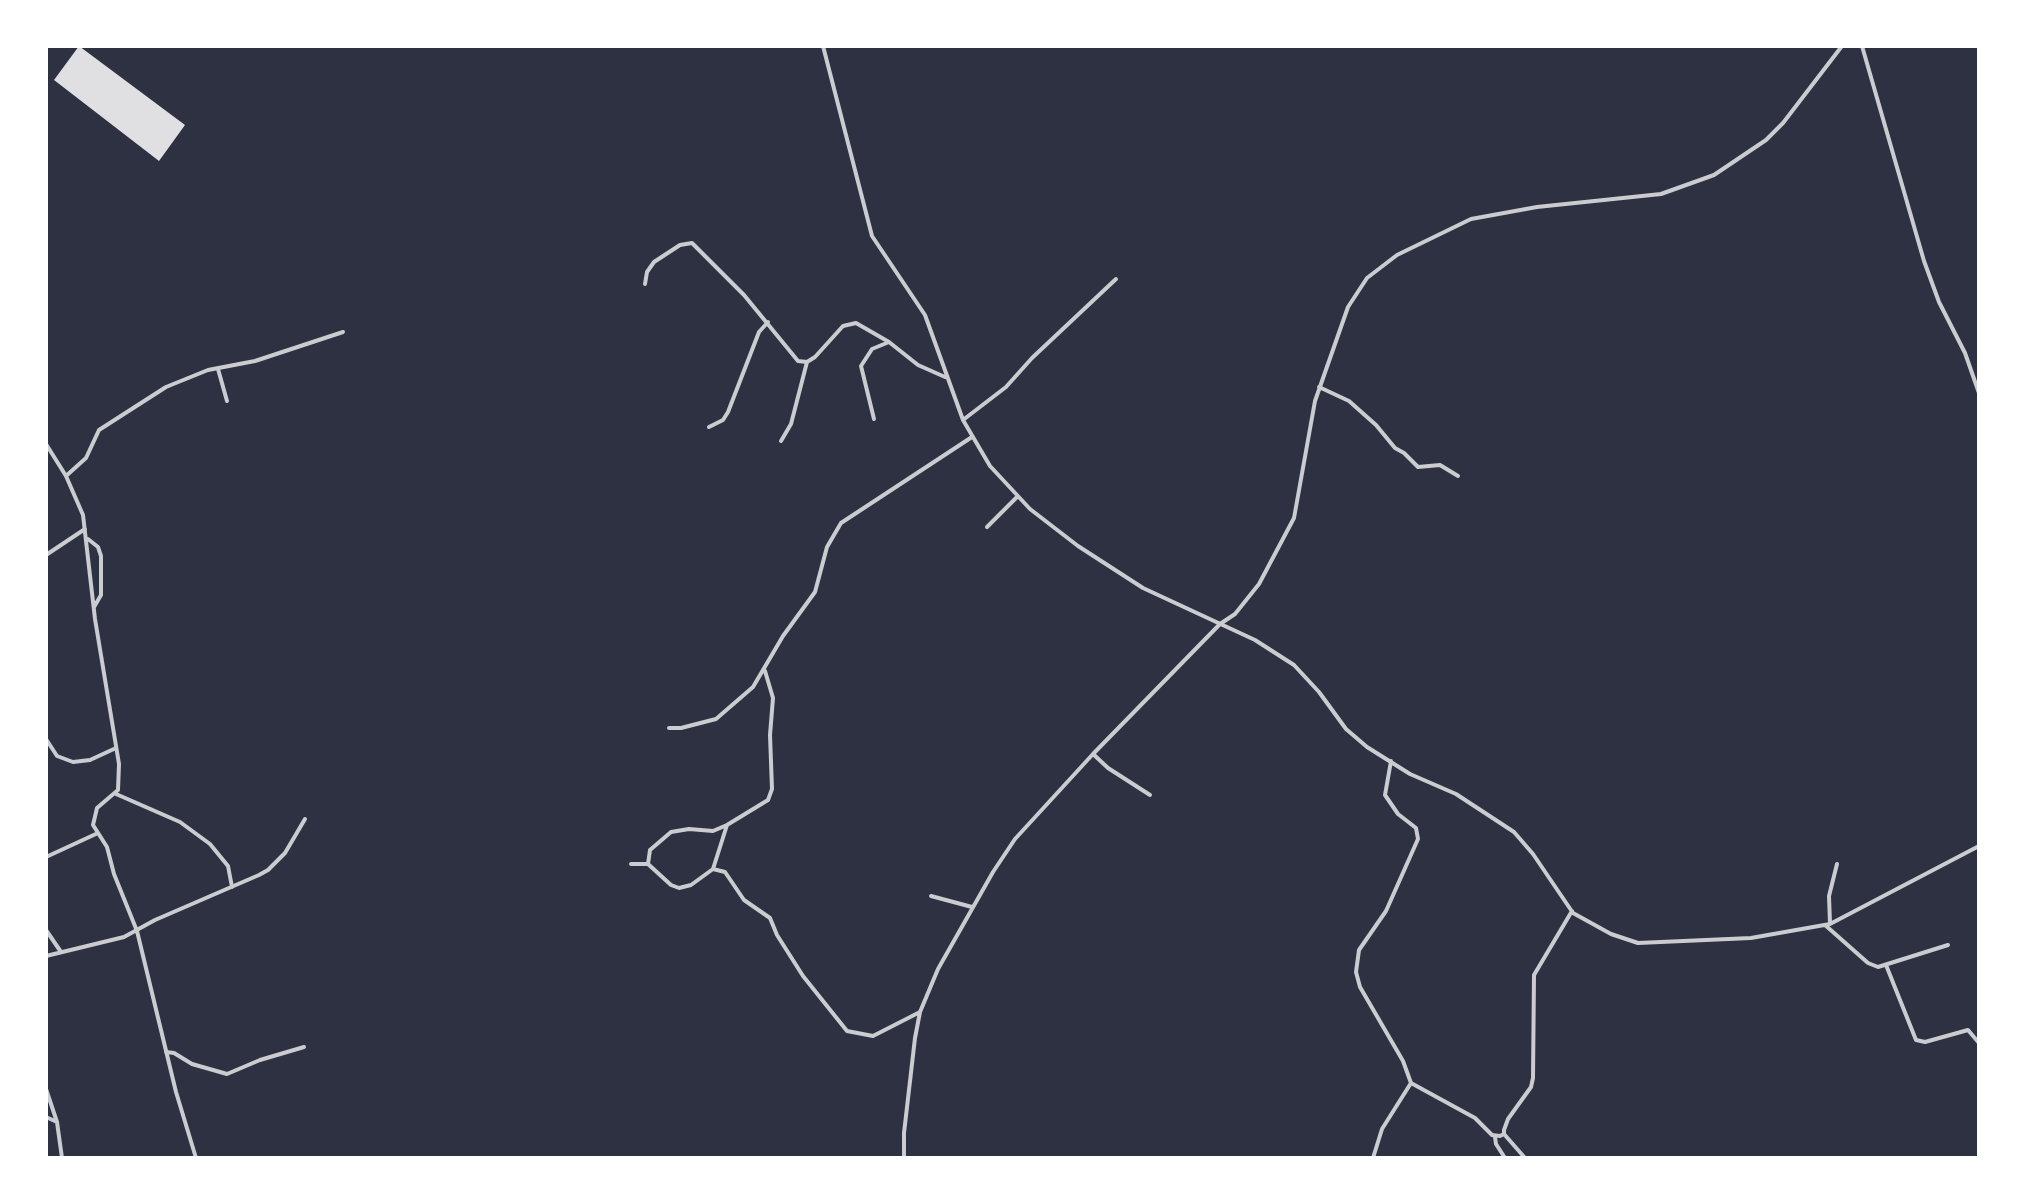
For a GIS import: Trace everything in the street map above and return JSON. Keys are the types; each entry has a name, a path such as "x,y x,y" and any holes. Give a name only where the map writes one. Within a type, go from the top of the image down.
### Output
{"street":[{"path":"823,46 872,236 925,315 963,420 990,466 1017,497 1048,524 1117,573 1187,610 1255,640 1294,665 1346,729 1367,747 1426,782 1456,794 1514,832 1572,911 1611,934 1638,943 1751,938 1828,924 1979,846"},
{"path":"904,1158 909,1086 920,1012 938,969 1015,839 1220,624 1235,614 1259,584 1294,518 1319,387 1348,307 1367,278 1385,263 1452,228 1486,215 1661,194 1714,175 1766,140 1783,123 1842,46"},
{"path":"1862,46 1927,271 1965,353 1979,393"},
{"path":"645,284 647,272 654,262 680,245 692,243 729,278 794,357 807,362"},
{"path":"963,420 1006,387 1032,358 1116,279"},
{"path":"709,427 723,420 728,412 759,332 768,322"},
{"path":"781,441 791,424 807,362 823,350 847,323 860,324 918,365 945,377"},
{"path":"66,476 86,458 95,436 113,418 166,387 218,368 255,361 343,332"},
{"path":"874,419 861,366 872,349 889,342"},
{"path":"218,368 227,401"},
{"path":"1319,387 1349,401 1418,467 1440,465 1458,476"},
{"path":"669,728 716,719 753,687 783,636 812,597 827,547 841,523 972,437"},
{"path":"46,444 66,476 83,515 120,777 116,794 96,810 93,825 107,847 114,874 137,931 196,1158"},
{"path":"987,527 1017,497"},
{"path":"46,555 85,529"},
{"path":"88,539 98,547 101,556 101,595 94,607"},
{"path":"648,864 650,850 671,832 689,829 713,831 768,800 772,789 770,735 773,698 764,669"},
{"path":"46,739 57,756 73,762 90,760 116,748"},
{"path":"1093,754 1108,768 1150,795"},
{"path":"1391,761 1384,791 1387,800 1398,814 1416,828 1418,839 1386,911 1359,950 1356,972 1360,987 1403,1061 1411,1083 1475,1118 1495,1137 1505,1158"},
{"path":"116,794 180,822 210,844 228,866 232,887"},
{"path":"46,956 105,944 268,870 300,832 305,819"},
{"path":"631,864 648,864 671,885 679,888 691,885 713,869 727,825"},
{"path":"46,857 98,833"},
{"path":"1837,864 1829,896 1828,924 1868,963 1878,967 1948,945"},
{"path":"713,869 725,872 744,900 770,918 803,976 847,1031 873,1036 920,1012"},
{"path":"931,896 972,907"},
{"path":"1504,1134 1508,1119 1528,1091 1533,1078 1534,975 1572,911"},
{"path":"46,930 61,952"},
{"path":"1886,965 1916,1040 1925,1042 1968,1030 1979,1043"},
{"path":"166,1052 174,1053 192,1064 227,1074 304,1047"},
{"path":"1373,1158 1382,1129 1411,1083"},
{"path":"46,1089 57,1122 62,1158"},
{"path":"46,1107 52,1103"},
{"path":"46,1117 57,1122"},
{"path":"1495,1137 1504,1134"},
{"path":"1504,1134 1525,1158"}],"building":[{"path":"79,46 185,125 159,161 54,80"}]}
